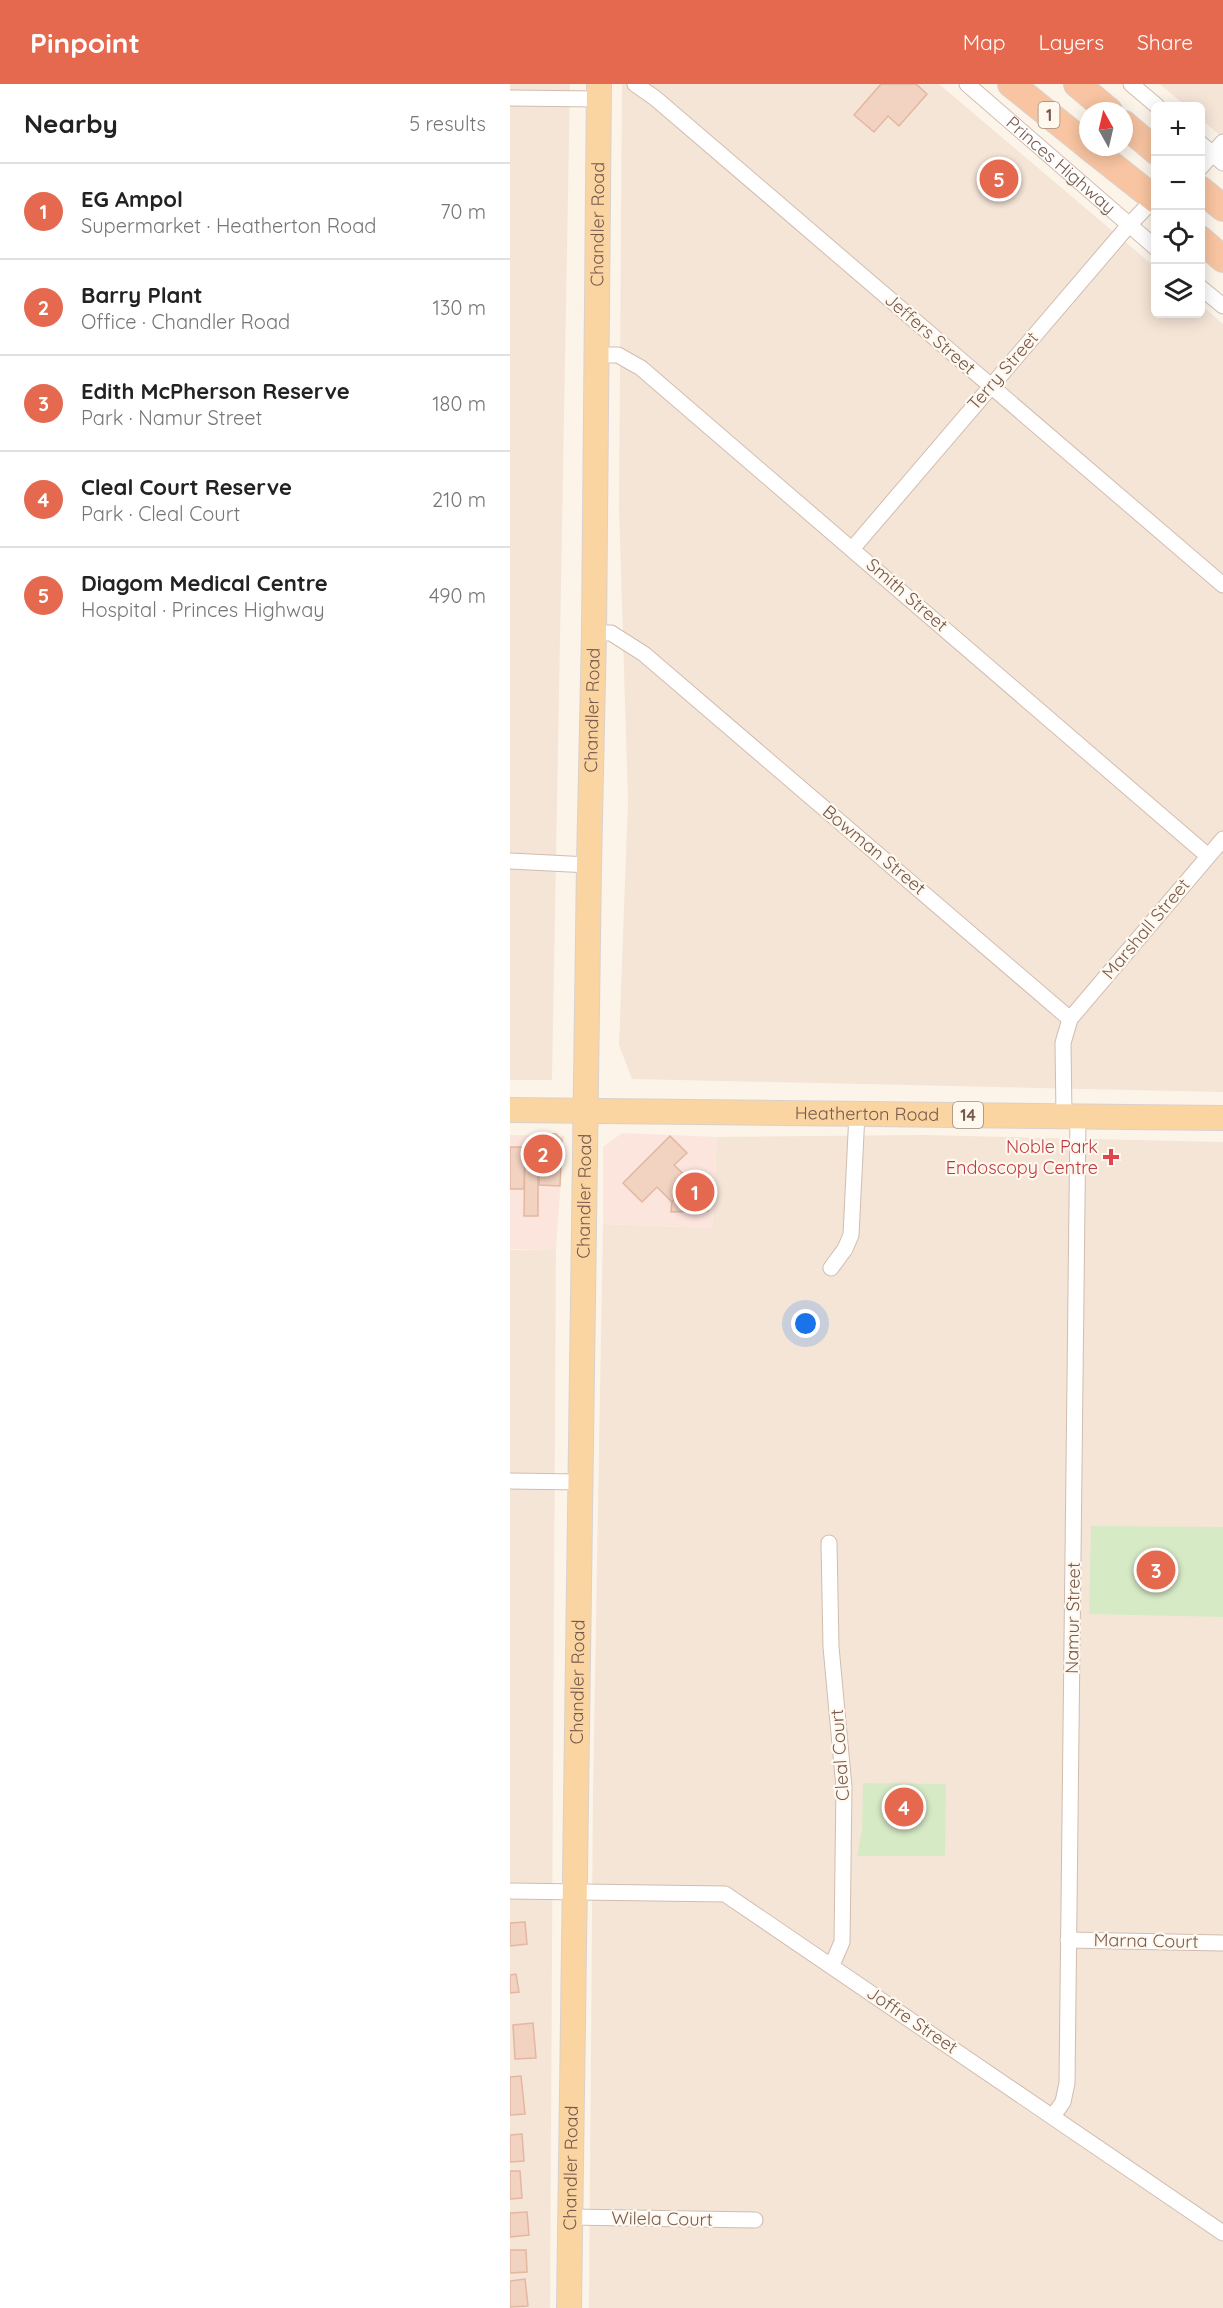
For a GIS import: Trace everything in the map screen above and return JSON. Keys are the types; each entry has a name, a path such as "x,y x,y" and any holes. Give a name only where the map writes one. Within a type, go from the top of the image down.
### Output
{"highway":[{"name":"Princes Highway","path":"1011,84 1079,138"},
{"name":"1","path":"1077,84 1098,102"},
{"path":"1133,132 1151,148"},
{"name":"Princes Highway","path":"1101,156 1151,196"},
{"path":"1205,193 1223,208"},
{"path":"1205,244 1223,259"}],"main road":[{"name":"Chandler Road","path":"569,2308 585,1110 594,633 599,92"},
{"name":"Heatherton Road","path":"510,1110 1223,1118"}],"street":[{"name":"Jeffers Street","path":"635,84 655,98 1223,585"},
{"name":"Princes Highway","path":"967,84 1151,244"},
{"path":"1131,84 1152,102"},
{"path":"510,98 599,92"},
{"path":"1205,147 1218,158 1223,142"},
{"name":"Terry Street","path":"853,548 1129,225 1151,203"},
{"path":"1205,291 1223,306"},
{"name":"Smith Street","path":"595,355 618,355 641,368 853,548 1208,856"},
{"name":"Bowman Street","path":"594,633 611,633 644,654 1070,1019"},
{"name":"Marshall Street","path":"1070,1019 1223,839"},
{"path":"510,861 589,866"},
{"path":"1070,1019 1063,1043 1071,1116"},
{"path":"831,1268 845,1249 851,1235 857,1113"},
{"name":"Namur Street","path":"1053,2116 1063,2102 1067,2083 1071,1116"},
{"path":"510,1481 580,1482"},
{"name":"Cleal Court","path":"829,1543 831,1647 844,1787 842,1942 832,1965"},
{"name":"Joffre Street","path":"510,1891 725,1894 1223,2233"},
{"name":"Marna Court","path":"1068,1940 1223,1943"},
{"name":"Wilela Court","path":"570,2217 755,2220"}],"shaded area":[{"path":"510,84 570,84 552,1080 510,1080"},
{"path":"622,84 939,84 1151,264 1151,318 1205,318 1205,308 1223,324 1223,1092 632,1079 619,1045 628,801 619,508"},
{"path":"1160,84 1223,84 1223,138 1205,122 1205,102 1181,102"},
{"path":"622,1133 717,1137 712,1228 603,1224 603,1147"},
{"path":"510,1135 564,1136 556,1249 510,1249"},
{"path":"924,1135 1223,1142 1223,2308 589,2308 593,1791 603,1224 712,1228 717,1137"},
{"path":"556,1249 550,2308 510,2308 510,1250"}],"green space":[{"path":"1091,1526 1223,1527 1223,1617 1089,1614"},
{"path":"863,1783 946,1784 945,1856 857,1856 862,1830"}],"building":[{"path":"881,84 916,84 927,94 899,126 888,116 874,132 854,115"},
{"path":"539,1133 556,1134 562,1140 560,1186 539,1185"},
{"path":"670,1136 687,1153 674,1165 692,1182 672,1202 657,1187 642,1202 623,1183"},
{"path":"510,1147 525,1147 524,1189 510,1189"},
{"path":"525,1147 538,1147 538,1216 524,1216"},
{"path":"692,1182 707,1182 708,1211 671,1212 672,1202"},
{"path":"525,1922 527,1944 510,1946 510,1923"},
{"path":"516,1974 519,1992 510,1993 510,1975"},
{"path":"533,2023 536,2058 515,2059 513,2025"},
{"path":"521,2076 525,2114 510,2115 510,2077"},
{"path":"522,2134 524,2161 510,2162 510,2135"},
{"path":"510,2171 520,2171 522,2198 510,2199"},
{"path":"527,2212 529,2235 510,2237 510,2213"},
{"path":"510,2250 526,2250 527,2272 510,2273"},
{"path":"525,2279 528,2306 510,2307 510,2281"}],"place":[{"name":"Diagom Medical Centre","path":"999,179"},
{"name":"Barry Plant","path":"543,1154"},
{"name":"Noble Park Endoscopy Centre","path":"1111,1157"},
{"name":"EG Ampol","path":"695,1192"},
{"name":"Edith McPherson Reserve","path":"1156,1570"},
{"name":"Cleal Court Reserve","path":"904,1807"}]}
